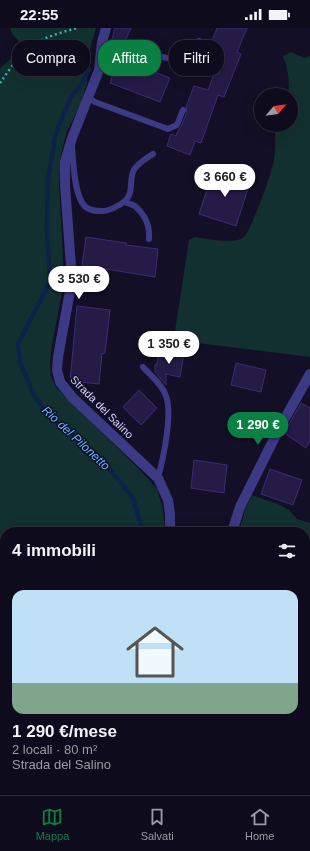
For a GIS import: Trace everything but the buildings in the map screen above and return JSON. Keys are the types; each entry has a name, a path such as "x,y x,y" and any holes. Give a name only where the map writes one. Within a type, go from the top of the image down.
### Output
{"street":[{"name":"Strada del Salino","path":"103,40 106,28"},
{"name":"Strada del Salino","path":"98,73 72,138 65,162 65,185 72,280 57,370 60,382 74,398 158,478 168,500 170,527"},
{"path":"234,527 243,501 280,427 310,374"}],"lane":[{"path":"89,98 95,102 168,129 177,126 183,110"},
{"path":"72,138 77,187 81,201 86,208 94,211 104,211 115,208 124,202 130,194 133,172 142,162 153,154"},
{"path":"124,202 135,206 144,218 150,229 149,239"},
{"path":"143,367 160,385 166,396 169,410 164,451 158,478"}],"path":[{"path":"0,83 34,43 77,28"}],"green space":[{"path":"10,28 96,28 90,49 90,40 17,40 12,34"},
{"path":"291,52 304,58 310,56 310,357 181,341 175,337 175,331 189,240 195,237 233,241 243,238 251,225 273,165 275,132 298,132 298,88 289,88 288,75 283,56"},
{"path":"12,58 12,76 87,76 87,83 80,106 67,131 61,154 59,184 64,276 52,345 50,361 51,377 56,387 138,468 157,489 163,509 165,527 0,527 0,68"},
{"path":"252,495 278,504 289,510 297,519 310,523 310,527 240,527 245,510"}],"waterway":[{"name":"Rio del Pilonetto","path":"86,76 70,99 56,133 48,178 47,230 50,282 18,344 20,362 35,397 49,416 101,458 133,498 142,527"}]}
